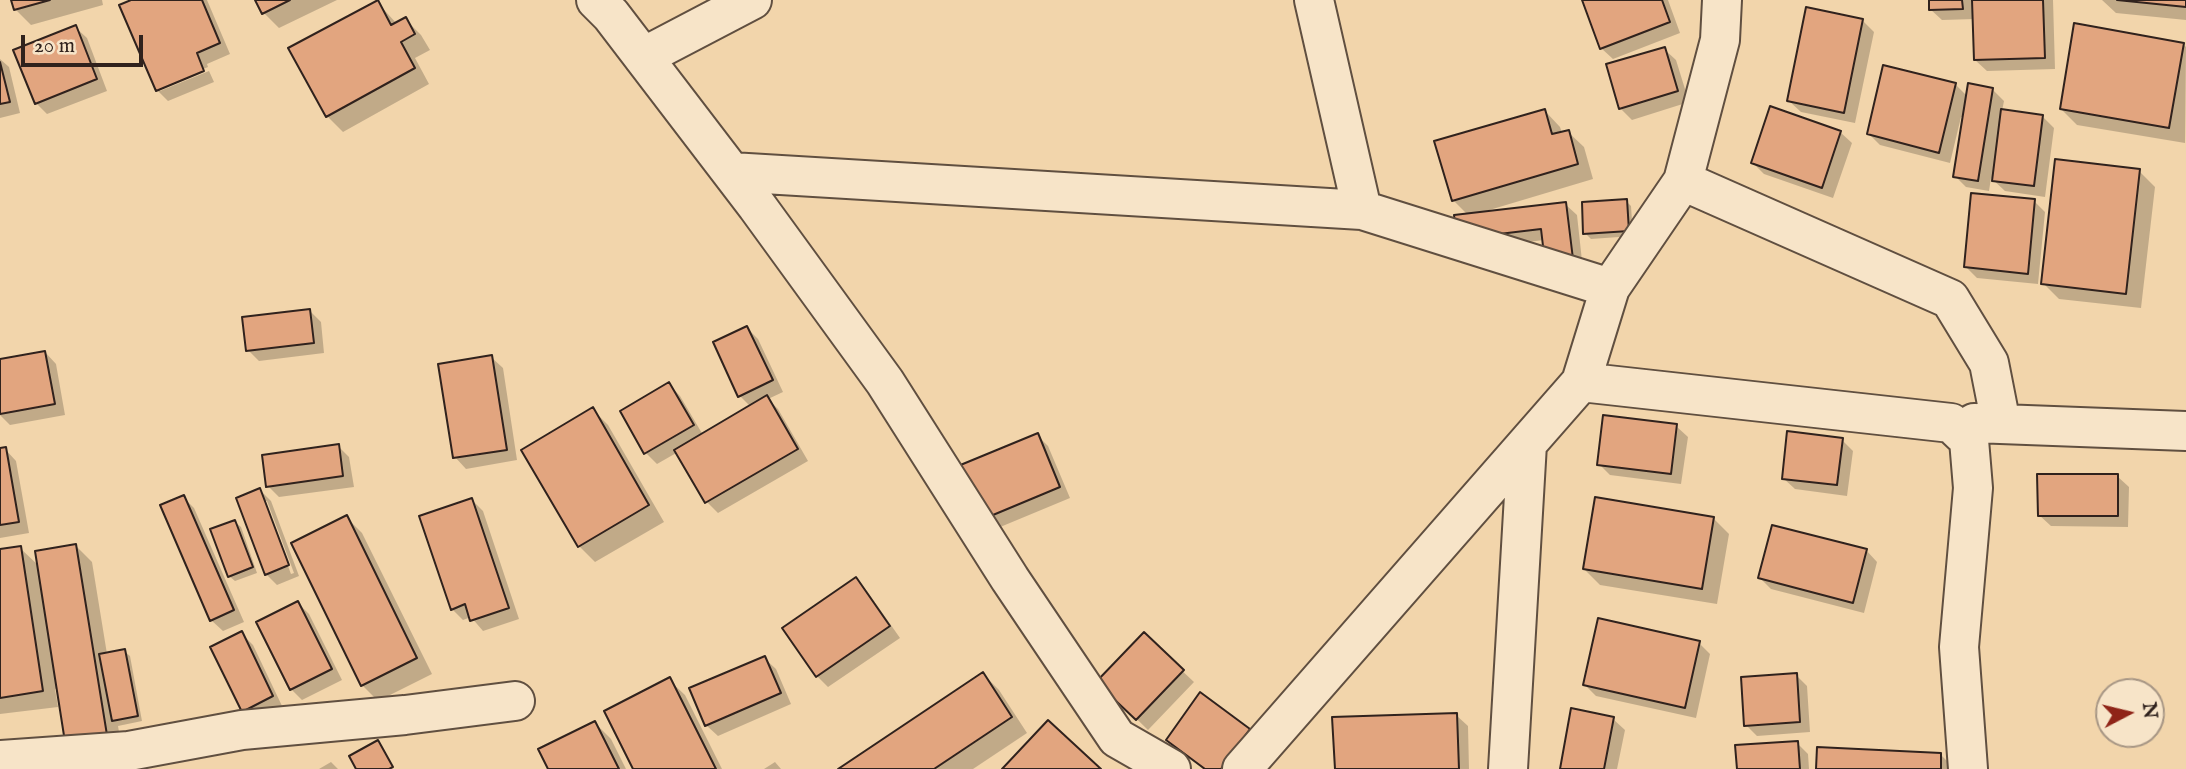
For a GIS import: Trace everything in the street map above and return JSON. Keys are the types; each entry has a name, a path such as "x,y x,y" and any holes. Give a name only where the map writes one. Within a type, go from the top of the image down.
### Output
{"street":[{"path":"596,0 611,15 731,172 885,382 1010,579 1116,738 1171,769"},
{"path":"643,57 752,0"},
{"path":"1314,0 1362,210"},
{"path":"1242,769 1581,382 1610,288 1683,181 1720,40 1722,0"},
{"path":"731,172 1362,210 1610,288"},
{"path":"1683,181 1950,299 1989,363 2001,424"},
{"path":"1581,382 1951,423 2186,431"},
{"path":"1951,423 1969,440 1973,488 1959,646 1968,769"},
{"path":"1508,769 1527,444"},
{"path":"0,760 129,751 242,730 405,715 515,701"}],"building":[{"path":"11,0 50,0 14,10"},
{"path":"131,0 202,0 220,43 197,53 204,71 156,91 119,5"},
{"path":"255,0 290,0 262,14"},
{"path":"378,0 391,25 406,17 415,34 401,42 415,68 326,117 288,48"},
{"path":"1582,0 1662,0 1670,22 1600,49"},
{"path":"1929,0 1962,0 1963,9 1929,10"},
{"path":"1972,0 2043,0 2045,58 1974,60"},
{"path":"2117,0 2186,0 2186,7"},
{"path":"1806,7 1863,19 1844,113 1787,101"},
{"path":"2074,23 2184,43 2169,128 2060,109"},
{"path":"76,25 97,79 35,104 13,50"},
{"path":"1665,47 1678,91 1619,109 1606,64"},
{"path":"0,62 10,102 0,104"},
{"path":"1883,65 1956,83 1939,153 1867,134"},
{"path":"1968,83 1993,88 1978,181 1953,177"},
{"path":"1770,106 1841,131 1822,188 1751,163"},
{"path":"1545,109 1552,134 1569,130 1578,164 1452,201 1434,141"},
{"path":"2001,109 2043,115 2034,186 1992,181"},
{"path":"2055,159 2140,169 2126,294 2041,284"},
{"path":"1971,193 2035,199 2028,274 1964,267"},
{"path":"1627,199 1629,231 1583,234 1582,202"},
{"path":"1566,202 1573,259 1545,263 1541,229 1457,239 1454,215"},
{"path":"310,309 314,343 246,351 242,317"},
{"path":"747,326 773,380 738,397 713,342"},
{"path":"45,351 55,404 0,414 0,359"},
{"path":"492,355 507,450 453,458 438,364"},
{"path":"669,382 694,425 644,454 620,411"},
{"path":"767,395 798,449 705,503 674,450"},
{"path":"593,407 649,505 578,547 521,450"},
{"path":"1603,415 1677,424 1671,474 1597,465"},
{"path":"1787,431 1843,438 1837,485 1782,479"},
{"path":"1038,433 1060,487 981,520 958,466"},
{"path":"339,444 343,476 266,487 262,455"},
{"path":"6,447 19,522 0,525 0,448"},
{"path":"2037,474 2118,474 2118,516 2038,516"},
{"path":"260,488 289,565 265,575 236,498"},
{"path":"184,495 234,610 210,621 160,505"},
{"path":"1595,497 1714,517 1702,589 1583,569"},
{"path":"472,498 509,608 470,621 465,604 451,610 419,516"},
{"path":"347,515 417,658 361,686 291,543"},
{"path":"235,520 253,567 228,577 210,529"},
{"path":"1772,525 1867,549 1853,603 1758,578"},
{"path":"76,544 107,735 65,742 35,551"},
{"path":"21,546 43,691 0,698 0,549"},
{"path":"856,577 890,626 816,677 782,628"},
{"path":"298,601 332,669 290,690 256,622"},
{"path":"1598,618 1700,641 1685,708 1583,685"},
{"path":"242,631 273,696 242,712 210,647"},
{"path":"1144,632 1184,670 1136,720 1096,682"},
{"path":"125,649 138,716 112,721 99,654"},
{"path":"765,656 781,693 705,726 689,688"},
{"path":"983,672 1012,717 934,769 838,769"},
{"path":"1797,673 1800,722 1744,726 1741,677"},
{"path":"670,677 716,769 633,769 604,711"},
{"path":"1200,692 1250,729 1221,769 1205,769 1166,740"},
{"path":"1571,708 1614,717 1604,769 1560,769"},
{"path":"1457,713 1459,769 1335,769 1332,717"},
{"path":"1048,720 1101,769 1002,769"},
{"path":"595,721 619,769 548,769 538,749"},
{"path":"378,740 393,767 356,769 349,756"},
{"path":"1798,741 1800,769 1737,769 1735,745"},
{"path":"1817,747 1941,753 1941,769 1816,769"}]}
